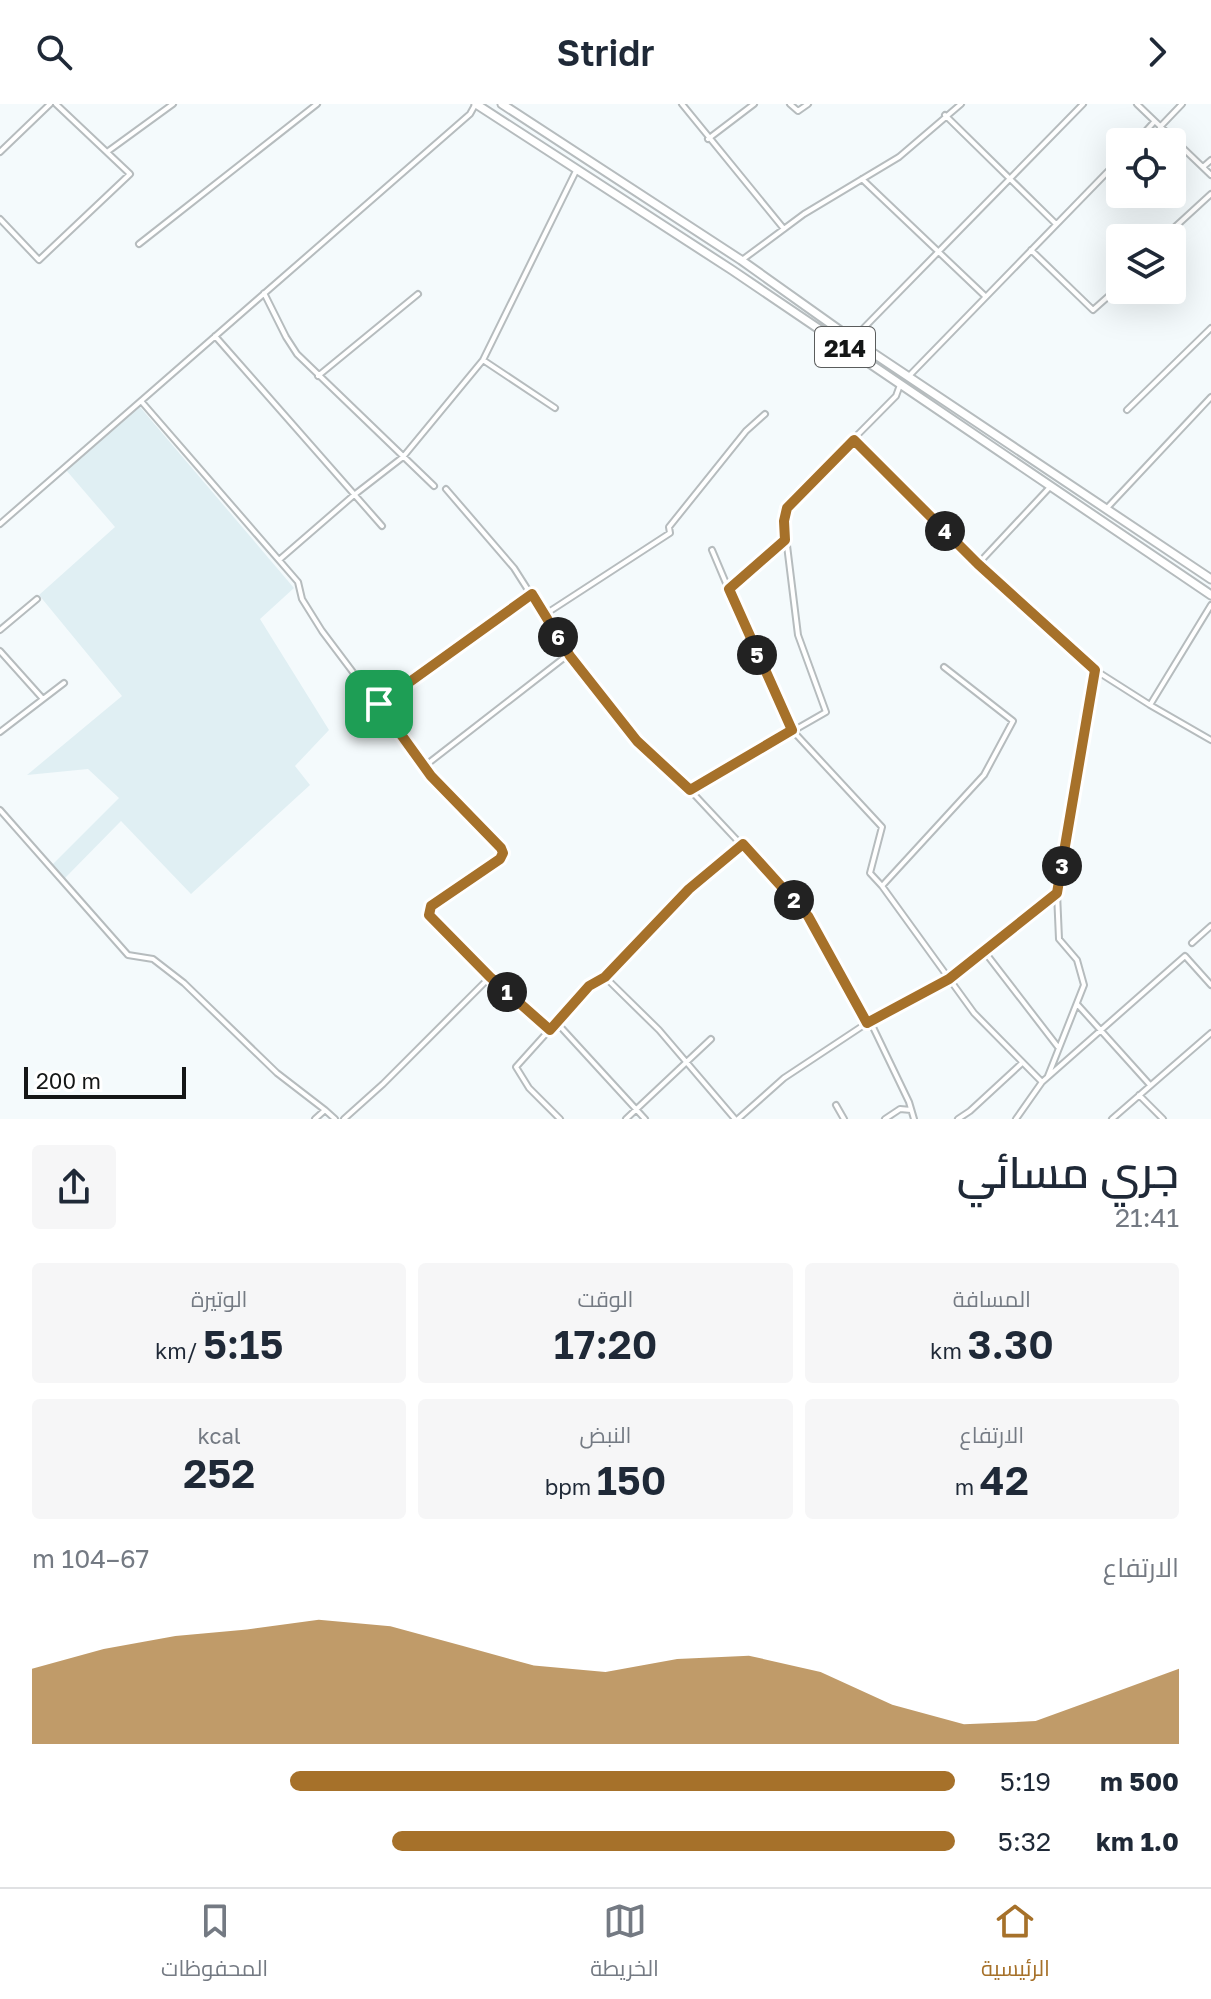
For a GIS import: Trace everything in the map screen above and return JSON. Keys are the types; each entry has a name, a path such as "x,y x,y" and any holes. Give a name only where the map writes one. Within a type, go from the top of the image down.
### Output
{"highway":[{"name":"214","path":"476,104 732,270 1211,595"},
{"name":"214","path":"502,104 741,260 908,377 1210,576"}],"street":[{"path":"0,152 53,104 130,174 39,260 0,219"},
{"path":"107,152 173,104"},
{"path":"139,244 317,104"},
{"path":"0,524 470,114 476,104"},
{"path":"682,104 784,229"},
{"path":"708,139 754,104"},
{"path":"790,104 798,111 808,104"},
{"path":"741,260 784,229 899,157 961,104"},
{"path":"852,339 1083,104"},
{"path":"1137,104 1211,175"},
{"path":"1160,127 1182,104"},
{"path":"945,115 1056,224"},
{"path":"1149,128 1154,122"},
{"path":"1203,167 1211,160"},
{"path":"279,560 403,457 483,360 576,171"},
{"path":"908,377 1106,173"},
{"path":"862,179 985,297"},
{"path":"1178,224 1211,194"},
{"path":"1031,250 1093,310 1106,298"},
{"path":"264,293 297,354 434,486"},
{"path":"318,376 418,294"},
{"path":"1127,410 1211,328"},
{"path":"215,336 382,526"},
{"path":"483,360 555,408"},
{"path":"690,790 826,712 798,635 784,521 787,508 896,396 900,385"},
{"path":"1105,509 1211,397"},
{"path":"141,401 298,582 302,599 322,631 425,766 503,853 500,859 431,906 429,915 490,977 550,1030"},
{"path":"544,615 670,533 669,527 746,431 765,414"},
{"path":"854,440 978,564 1095,670 1211,740"},
{"path":"978,564 1050,487"},
{"path":"446,489 514,568 569,654 637,741 743,844 808,916 869,1023 914,1119"},
{"path":"729,589 785,540"},
{"path":"712,550 792,730 880,823 882,831 870,873 974,1013 1042,1082"},
{"path":"379,704 532,594"},
{"path":"0,630 37,599"},
{"path":"1150,705 1211,605"},
{"path":"0,651 43,699"},
{"path":"425,766 569,654"},
{"path":"882,886 984,775 1013,721 944,667"},
{"path":"1048,1076 1083,991 1083,976 1077,960 1059,939 1057,893 1095,670"},
{"path":"0,732 64,683"},
{"path":"0,810 128,955 153,959 184,983 277,1073 335,1119"},
{"path":"0,819 8,819"},
{"path":"560,1119 529,1088 516,1067 589,986 605,977 689,889 743,844"},
{"path":"605,977 637,1006 736,1119 784,1078 869,1023 949,979 1057,893"},
{"path":"1192,943 1211,926"},
{"path":"984,951 1059,1048"},
{"path":"1016,1119 1048,1076 1185,956 1211,985"},
{"path":"344,1119 490,977"},
{"path":"1077,1004 1150,1085"},
{"path":"557,1023 645,1119"},
{"path":"1112,1119 1211,1033"},
{"path":"626,1119 711,1039"},
{"path":"958,1119 1023,1062"},
{"path":"1139,1095 1163,1119"},
{"path":"836,1105 844,1119"},
{"path":"885,1119 900,1109 911,1110"},
{"path":"315,1119 325,1110"}],"shaded area":[{"path":"140,407 294,588 260,619 329,730 295,766 310,785 191,894 121,821 65,878 52,865 119,798 88,769 27,775 122,696 39,595 115,527 66,470"}],"route":[{"path":"854,440 978,564 1095,670 1091,709 1057,893 949,979 867,1023 808,916 743,844 689,889 605,977 589,986 550,1030 490,977 429,915 431,906 500,859 503,853 431,776 379,704 532,594 570,656 637,741 690,790 792,730 769,685 729,589 785,540 787,508 854,440"}]}
